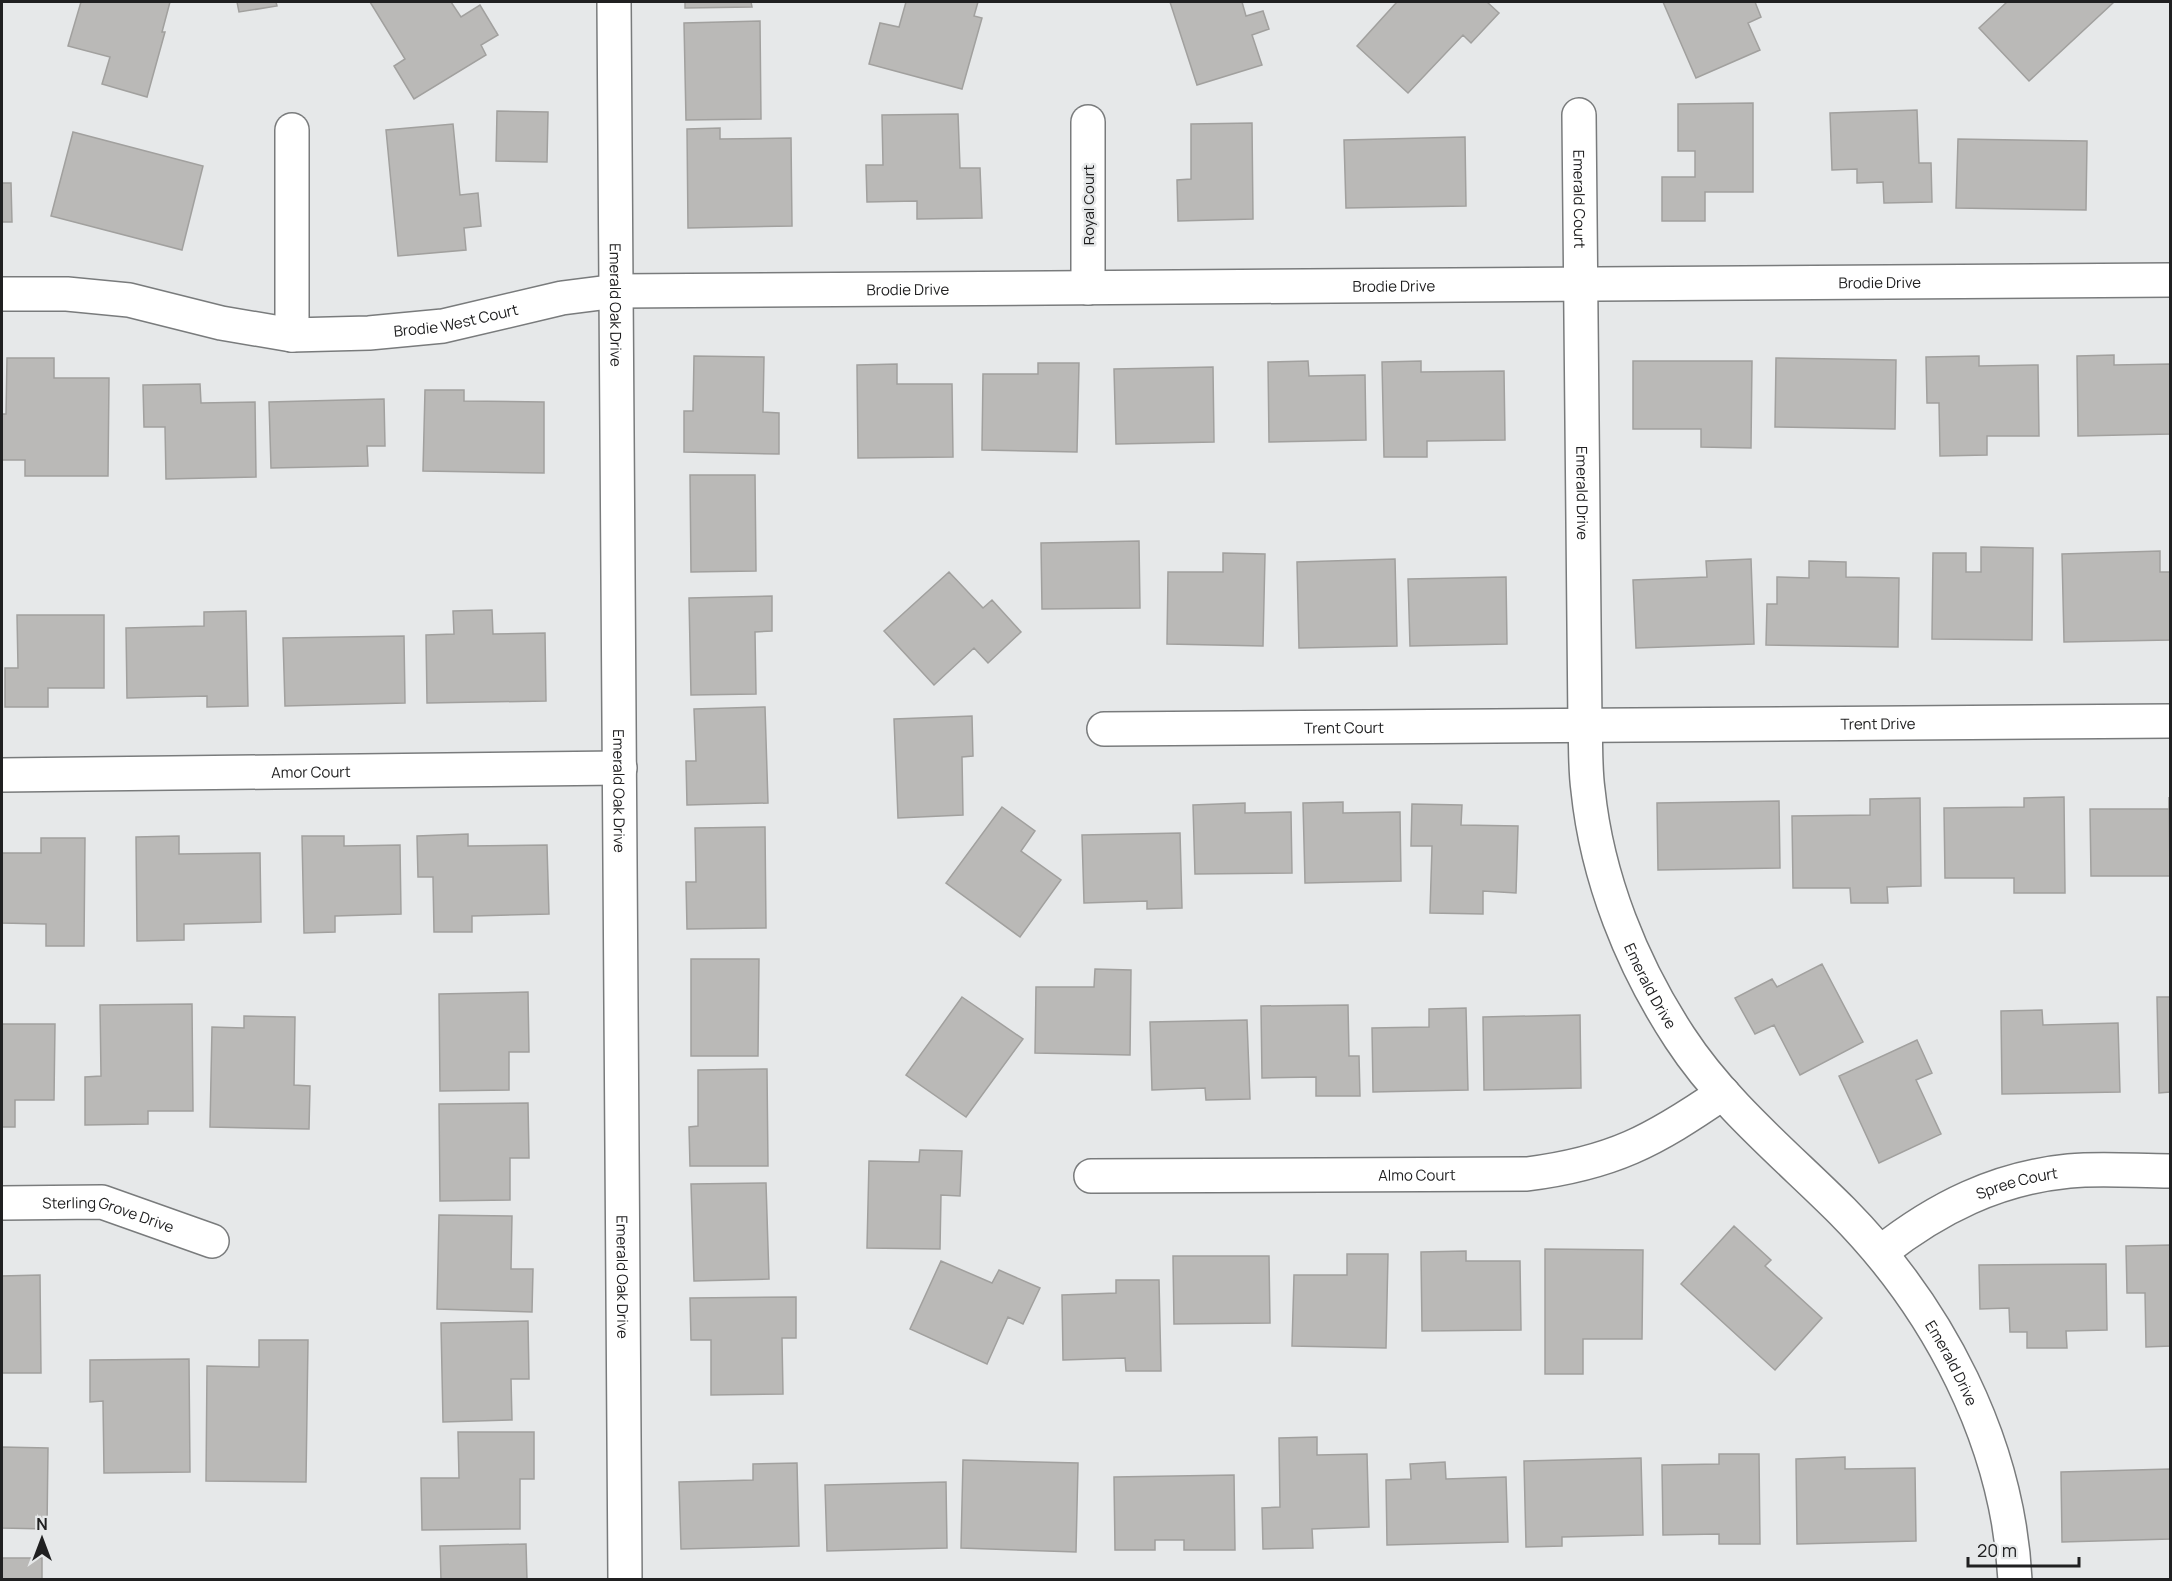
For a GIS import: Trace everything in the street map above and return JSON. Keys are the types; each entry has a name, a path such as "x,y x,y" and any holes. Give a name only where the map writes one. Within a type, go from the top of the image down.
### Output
{"street":[{"name":"Emerald Oak Drive","path":"614,2 625,1580"},
{"name":"Emerald Court","path":"1579,115 1580,285"},
{"name":"Royal Court","path":"1088,122 1088,288"},
{"path":"292,130 292,335"},
{"name":"Brodie Drive","path":"617,291 2170,280"},
{"name":"Emerald Drive","path":"1580,285 1585,725 1588,790 1597,847 1616,911 1658,1001 1681,1039 1723,1093 1881,1252 1922,1308 1957,1369 1981,1424 2002,1491 2015,1580"},
{"name":"Brodie West Court","path":"2,294 67,294 129,300 221,323 292,335 369,333 443,326 562,297 617,291"},
{"name":"Trent Drive","path":"1585,725 2170,721"},
{"name":"Trent Court","path":"1104,729 1585,725"},
{"name":"Amor Court","path":"2,775 620,768"},
{"name":"Almo Court","path":"1091,1176 1527,1174 1572,1168 1615,1156 1668,1131 1723,1093"},
{"name":"Spree Court","path":"1881,1252 1915,1225 1963,1199 2015,1180 2070,1171 2170,1171"},
{"name":"Sterling Grove Drive","path":"2,1203 102,1202 212,1241"}],"building":[{"path":"81,2 170,2 162,32 165,32 147,97 102,84 110,57 68,46"},
{"path":"237,2 276,2 277,6 239,12"},
{"path":"370,2 451,2 461,17 480,5 498,35 481,45 486,55 414,99 394,66 405,59"},
{"path":"685,2 751,2 752,7 685,8"},
{"path":"906,2 978,2 974,16 982,18 962,89 869,64 880,23 899,27"},
{"path":"1170,2 1242,2 1246,16 1263,11 1269,29 1252,35 1262,65 1197,85"},
{"path":"1394,2 1487,2 1499,13 1471,43 1463,35 1408,93 1357,46 1396,3"},
{"path":"1663,2 1755,2 1761,17 1748,23 1760,50 1696,78"},
{"path":"2007,2 2114,2 2029,81 1979,28"},
{"path":"760,21 761,119 686,120 684,23"},
{"path":"1753,103 1753,192 1705,192 1705,221 1662,221 1662,177 1695,177 1695,151 1678,151 1678,104"},
{"path":"1917,110 1919,163 1931,163 1932,202 1884,203 1883,182 1857,183 1857,169 1832,170 1830,113"},
{"path":"497,111 548,112 547,162 496,161"},
{"path":"958,114 960,168 980,168 982,218 917,219 917,201 867,202 866,165 883,165 882,115"},
{"path":"1252,123 1253,219 1178,221 1177,180 1191,179 1191,124"},
{"path":"453,124 460,195 478,193 481,226 464,228 466,250 398,256 386,130"},
{"path":"720,128 720,139 791,138 792,226 688,228 687,129"},
{"path":"73,132 203,166 182,250 51,216"},
{"path":"1465,137 1466,206 1346,208 1344,140"},
{"path":"1958,139 2087,141 2086,210 1956,208"},
{"path":"2,183 11,183 12,222 2,222"},
{"path":"2114,355 2114,365 2170,364 2170,434 2078,436 2077,356"},
{"path":"694,356 764,357 763,412 779,413 779,454 684,452 684,411 693,411"},
{"path":"1979,356 1979,366 2038,365 2039,436 1987,436 1987,455 1940,456 1939,403 1927,403 1926,357"},
{"path":"7,358 54,358 54,378 109,378 108,476 25,476 25,460 2,460 2,414 6,414"},
{"path":"1776,358 1896,360 1895,429 1775,427"},
{"path":"1308,361 1309,376 1365,375 1366,440 1269,442 1268,362"},
{"path":"1421,361 1421,372 1504,371 1505,440 1427,441 1427,457 1384,457 1382,362"},
{"path":"1633,361 1752,361 1751,448 1701,447 1701,429 1633,429"},
{"path":"1038,363 1079,363 1077,452 982,450 983,374 1038,374"},
{"path":"897,364 897,384 952,384 953,457 858,458 857,365"},
{"path":"1213,367 1214,442 1116,444 1114,369"},
{"path":"200,384 201,403 255,402 256,477 166,479 165,427 144,427 143,385"},
{"path":"425,390 464,390 464,401 544,402 544,473 423,471"},
{"path":"384,399 385,446 367,446 368,466 271,468 269,402"},
{"path":"690,475 755,475 756,571 691,572"},
{"path":"1139,541 1140,608 1042,609 1041,543"},
{"path":"1981,547 2033,548 2032,640 1932,639 1933,553 1966,553 1966,572 1981,572"},
{"path":"2160,551 2160,572 2170,572 2170,640 2064,642 2062,554"},
{"path":"1223,553 1265,554 1263,646 1167,644 1168,572 1223,572"},
{"path":"1395,559 1397,646 1299,648 1297,562"},
{"path":"1751,559 1754,644 1636,648 1633,580 1707,577 1706,561"},
{"path":"1809,561 1846,562 1846,577 1899,578 1898,647 1766,645 1767,604 1777,604 1777,577 1809,578"},
{"path":"949,572 983,608 992,600 1021,632 988,663 974,648 934,685 884,631"},
{"path":"1506,577 1507,644 1410,646 1408,579"},
{"path":"772,596 772,631 755,632 756,694 691,695 689,598"},
{"path":"492,610 493,634 545,633 546,701 427,703 426,635 454,634 453,611"},
{"path":"246,611 248,706 207,707 207,696 127,698 126,628 204,626 204,612"},
{"path":"17,615 104,615 104,688 48,688 48,707 5,707 5,668 18,668"},
{"path":"404,636 405,703 285,706 283,638"},
{"path":"765,707 768,803 687,805 686,761 696,761 694,709"},
{"path":"972,716 973,756 962,757 963,815 898,818 894,719"},
{"path":"2064,797 2065,893 2014,893 2014,878 1945,878 1944,808 2024,807 2024,798"},
{"path":"2169,797 2170,876 2091,876 2090,809 2169,809"},
{"path":"1920,798 1921,886 1887,887 1888,903 1851,903 1850,888 1793,888 1792,816 1870,815 1870,799"},
{"path":"1779,801 1780,868 1658,870 1657,803"},
{"path":"1343,802 1343,813 1400,812 1401,881 1305,883 1303,803"},
{"path":"1245,803 1245,813 1291,812 1292,873 1195,874 1193,805"},
{"path":"1412,804 1462,805 1461,825 1518,826 1516,893 1483,891 1483,914 1430,913 1432,846 1411,846"},
{"path":"1002,807 1035,831 1021,851 1061,880 1020,937 946,883"},
{"path":"765,827 766,928 687,929 686,882 696,882 695,828"},
{"path":"1180,833 1182,908 1147,909 1147,901 1084,903 1082,835"},
{"path":"468,834 468,846 547,845 549,914 472,916 472,932 434,932 433,877 418,877 417,836"},
{"path":"179,836 179,854 260,853 261,922 184,924 184,940 137,941 136,837"},
{"path":"302,836 344,836 344,846 400,845 401,914 335,916 335,932 304,933"},
{"path":"41,838 85,838 84,946 46,946 46,924 2,923 2,853 41,853"},
{"path":"691,959 759,959 758,1056 691,1056"},
{"path":"1822,964 1863,1042 1800,1075 1774,1025 1755,1034 1735,998 1772,979 1777,987"},
{"path":"1095,969 1131,970 1130,1055 1035,1053 1036,987 1094,987"},
{"path":"528,992 529,1052 509,1052 509,1090 440,1091 439,994"},
{"path":"962,997 1023,1039 966,1117 906,1075"},
{"path":"2157,997 2170,997 2170,1092 2159,1093"},
{"path":"192,1004 193,1111 148,1111 148,1124 85,1125 85,1077 101,1076 100,1005"},
{"path":"1348,1005 1349,1056 1359,1056 1360,1096 1316,1096 1316,1077 1262,1078 1261,1006"},
{"path":"1466,1008 1468,1090 1373,1092 1372,1028 1429,1027 1429,1009"},
{"path":"2042,1010 2043,1025 2118,1023 2120,1092 2002,1094 2001,1011"},
{"path":"1580,1015 1581,1088 1484,1090 1483,1017"},
{"path":"244,1016 295,1017 294,1085 310,1086 309,1129 210,1127 212,1027 244,1028"},
{"path":"1247,1020 1250,1099 1206,1100 1205,1088 1152,1090 1150,1022"},
{"path":"2,1024 55,1024 54,1100 15,1100 15,1127 2,1127"},
{"path":"1917,1040 1932,1073 1916,1080 1941,1134 1879,1163 1839,1076"},
{"path":"767,1069 768,1166 690,1166 689,1127 698,1126 698,1070"},
{"path":"528,1103 529,1158 510,1158 510,1200 440,1201 439,1104"},
{"path":"920,1150 962,1151 960,1196 941,1195 940,1249 867,1248 869,1161 919,1162"},
{"path":"766,1183 769,1279 694,1281 691,1184"},
{"path":"439,1215 512,1216 511,1269 533,1269 532,1312 437,1309"},
{"path":"1734,1226 1771,1260 1765,1266 1822,1318 1775,1370 1681,1284"},
{"path":"2170,1245 2170,1346 2146,1347 2145,1293 2127,1293 2126,1246"},
{"path":"1545,1249 1643,1250 1642,1339 1583,1339 1583,1374 1545,1374"},
{"path":"1466,1251 1466,1261 1520,1261 1521,1330 1422,1331 1421,1252"},
{"path":"1347,1254 1388,1254 1386,1348 1292,1346 1294,1275 1347,1275"},
{"path":"1173,1256 1269,1256 1270,1323 1174,1324"},
{"path":"941,1261 992,1283 999,1270 1040,1288 1023,1324 1008,1317 987,1364 910,1329"},
{"path":"2106,1264 2107,1330 2066,1331 2067,1348 2027,1348 2027,1332 2010,1332 2009,1308 1980,1309 1979,1265"},
{"path":"40,1275 41,1373 2,1373 2,1276"},
{"path":"1116,1280 1159,1280 1161,1371 1126,1371 1125,1358 1063,1360 1062,1295 1116,1293"},
{"path":"796,1297 796,1338 782,1338 783,1394 711,1395 711,1340 691,1340 690,1298"},
{"path":"528,1321 529,1379 511,1379 512,1420 443,1422 441,1323"},
{"path":"259,1340 308,1340 306,1482 206,1481 207,1366 259,1367"},
{"path":"189,1359 190,1472 104,1473 103,1401 90,1402 90,1360"},
{"path":"458,1432 534,1432 534,1479 520,1479 520,1529 422,1530 421,1478 459,1478"},
{"path":"1317,1437 1317,1455 1367,1454 1369,1527 1312,1529 1313,1548 1263,1549 1262,1508 1280,1507 1279,1438"},
{"path":"2,1447 48,1448 47,1529 2,1528"},
{"path":"1719,1454 1759,1454 1760,1544 1719,1544 1719,1534 1663,1535 1662,1465 1719,1464"},
{"path":"1845,1457 1845,1469 1915,1468 1916,1541 1797,1544 1796,1459"},
{"path":"1641,1458 1643,1535 1562,1537 1562,1546 1526,1547 1524,1461"},
{"path":"963,1460 1078,1463 1076,1552 961,1548"},
{"path":"1445,1462 1446,1479 1506,1477 1508,1542 1387,1545 1386,1480 1411,1479 1410,1464"},
{"path":"797,1463 799,1546 681,1549 679,1482 753,1480 753,1464"},
{"path":"2170,1469 2170,1539 2062,1542 2061,1472"},
{"path":"1234,1475 1235,1550 1184,1550 1184,1540 1155,1540 1155,1550 1115,1550 1114,1477"},
{"path":"946,1482 947,1548 827,1551 825,1485"},
{"path":"526,1544 527,1580 441,1580 440,1546"},
{"path":"2,1558 42,1558 42,1580 2,1580"}]}
